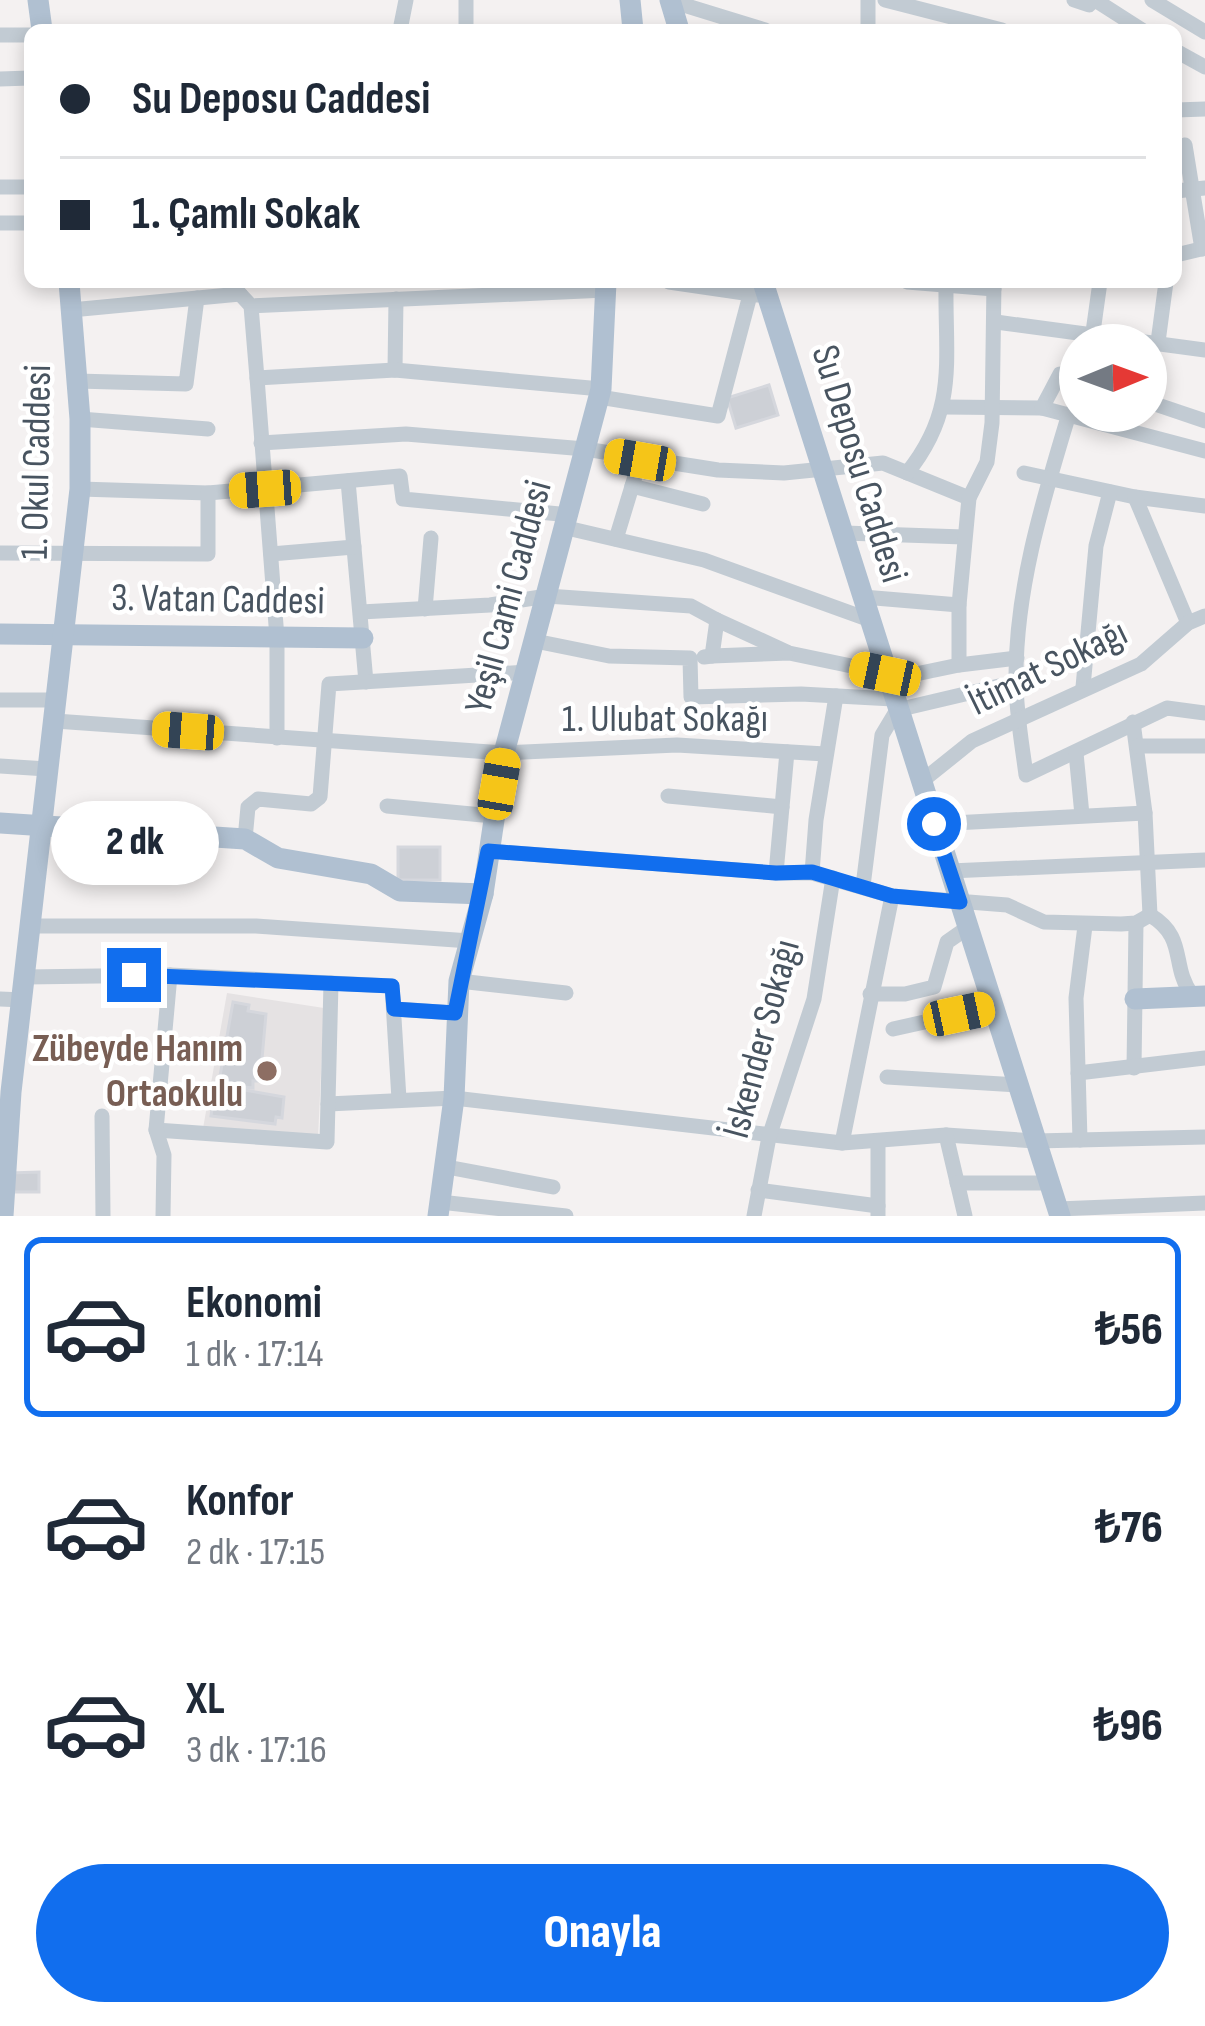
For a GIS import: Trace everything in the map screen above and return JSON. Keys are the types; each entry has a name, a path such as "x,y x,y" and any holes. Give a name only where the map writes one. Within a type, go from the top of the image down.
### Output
{"main road":[{"name":"1. Okul Caddesi","path":"3,1216 11,999 26,977 80,489 80,419 69,288"},
{"name":"Yeşil Cami Caddesi","path":"439,1209 454,1098 460,981 482,894 504,753 600,393 606,288"},
{"name":"Su Deposu Caddesi","path":"760,290 825,469 890,691 1059,1212"},
{"name":"3. Vatan Caddesi","path":"0,634 363,638"},
{"path":"0,824 245,838 278,858 371,874 400,891 482,894"},
{"path":"1135,999 1198,995"}],"street":[{"path":"671,0 746,24"},
{"path":"885,0 979,24"},
{"path":"1152,0 1205,32"},
{"path":"1088,1 1131,24"},
{"path":"1182,152 1204,249"},
{"path":"71,310 244,294 396,299 414,290 510,288"},
{"path":"907,472 929,445 944,407 946,288"},
{"path":"958,665 969,498 987,462 993,406 994,288"},
{"path":"1094,324 1099,288"},
{"path":"1160,324 1165,288"},
{"path":"257,378 395,370 600,393 718,416 760,290"},
{"path":"244,294 257,378 278,638 277,738"},
{"path":"77,381 186,383 197,298"},
{"path":"395,370 396,299"},
{"path":"996,322 1059,328"},
{"path":"1167,344 1205,350"},
{"path":"1042,408 1059,376"},
{"path":"944,407 1059,412"},
{"path":"1167,408 1205,421"},
{"path":"80,419 208,429"},
{"path":"1064,432 1020,608 1016,682 1026,775 1167,708 1205,713"},
{"path":"1146,432 1205,451"},
{"path":"261,442 406,434 585,449 718,470 784,473 883,463 969,498"},
{"path":"616,539 640,460"},
{"path":"1024,473 1205,506"},
{"path":"80,489 208,493 400,476 403,499 568,521 616,539 704,560 870,620"},
{"path":"348,481 366,682"},
{"path":"632,486 703,504"},
{"path":"1083,688 1096,546 1110,492"},
{"path":"0,553 208,554 208,493"},
{"path":"1135,496 1200,619"},
{"path":"844,533 964,537"},
{"path":"425,609 431,538"},
{"path":"271,554 355,547"},
{"path":"361,612 490,605 547,596 691,606 789,653 890,691 958,665 1017,658"},
{"path":"863,597 959,604"},
{"name":"İtimat Sokağı","path":"921,782 972,742 1141,664 1200,619"},
{"path":"712,656 717,620"},
{"path":"535,641 609,656 789,653"},
{"path":"690,658 691,697 836,696 1016,682"},
{"path":"245,838 248,807 258,799 311,804 320,797 329,684 527,672"},
{"path":"863,886 890,691"},
{"path":"812,872 836,696"},
{"name":"1. Ulubat Sokağı","path":"0,700 56,711 325,742 504,753 677,745 825,754"},
{"path":"1133,722 1148,861 1135,999 1134,1068"},
{"path":"1138,746 1205,746"},
{"path":"776,873 787,752"},
{"path":"1076,753 1082,815"},
{"path":"0,766 47,769"},
{"path":"668,796 782,807"},
{"path":"387,806 493,816"},
{"path":"934,824 1144,813"},
{"path":"488,851 812,872 892,896 1007,904 1044,922 1085,926 1143,919 1167,926 1177,944 1182,982 1198,995"},
{"path":"950,871 1205,860"},
{"name":"İskender Sokağı","path":"754,1216 769,1137 814,999 833,878"},
{"path":"842,1143 892,896"},
{"path":"30,926 256,926 470,941"},
{"path":"1079,1140 1076,998 1085,926"},
{"path":"870,994 904,994 934,987 947,942 967,928"},
{"path":"163,1216 164,1155 157,1130 170,975"},
{"path":"26,977 170,975 392,986 399,1099"},
{"path":"460,981 566,993"},
{"path":"157,1130 327,1142 331,983"},
{"path":"893,1029 992,1007"},
{"path":"394,1009 455,1013"},
{"path":"1078,1072 1205,1058"},
{"path":"886,1078 1018,1085"},
{"path":"328,1104 454,1098 842,1143 946,1135 1036,1142 1205,1137"},
{"path":"102,1116 104,1216"},
{"path":"946,1135 964,1216"},
{"path":"758,1190 878,1211 878,1142"},
{"path":"447,1167 553,1187"},
{"path":"957,1183 1049,1183"},
{"path":"1059,1212 1205,1202 1205,1216"},
{"path":"439,1209 566,1216"}],"shaded area":[{"name":"Zübeyde Hanım Ortaokulu","path":"227,993 324,1008 318,1138 202,1134"}],"building":[{"path":"769,385 778,415 736,428 727,398"},
{"path":"398,847 440,847 440,880 398,880"},
{"path":"233,1002 266,1014 260,1081 244,1090 284,1097 282,1118 276,1117 275,1124 211,1116 216,1082 223,1083 220,1076"},
{"path":"39,1172 39,1192 10,1192 10,1173"}],"place":[{"name":"Zübeyde Hanım Ortaokulu","path":"267,1071"}],"route":[{"path":"134,975 392,986 394,1009 455,1013 488,851 812,872 892,896 960,902 934,824"}]}
